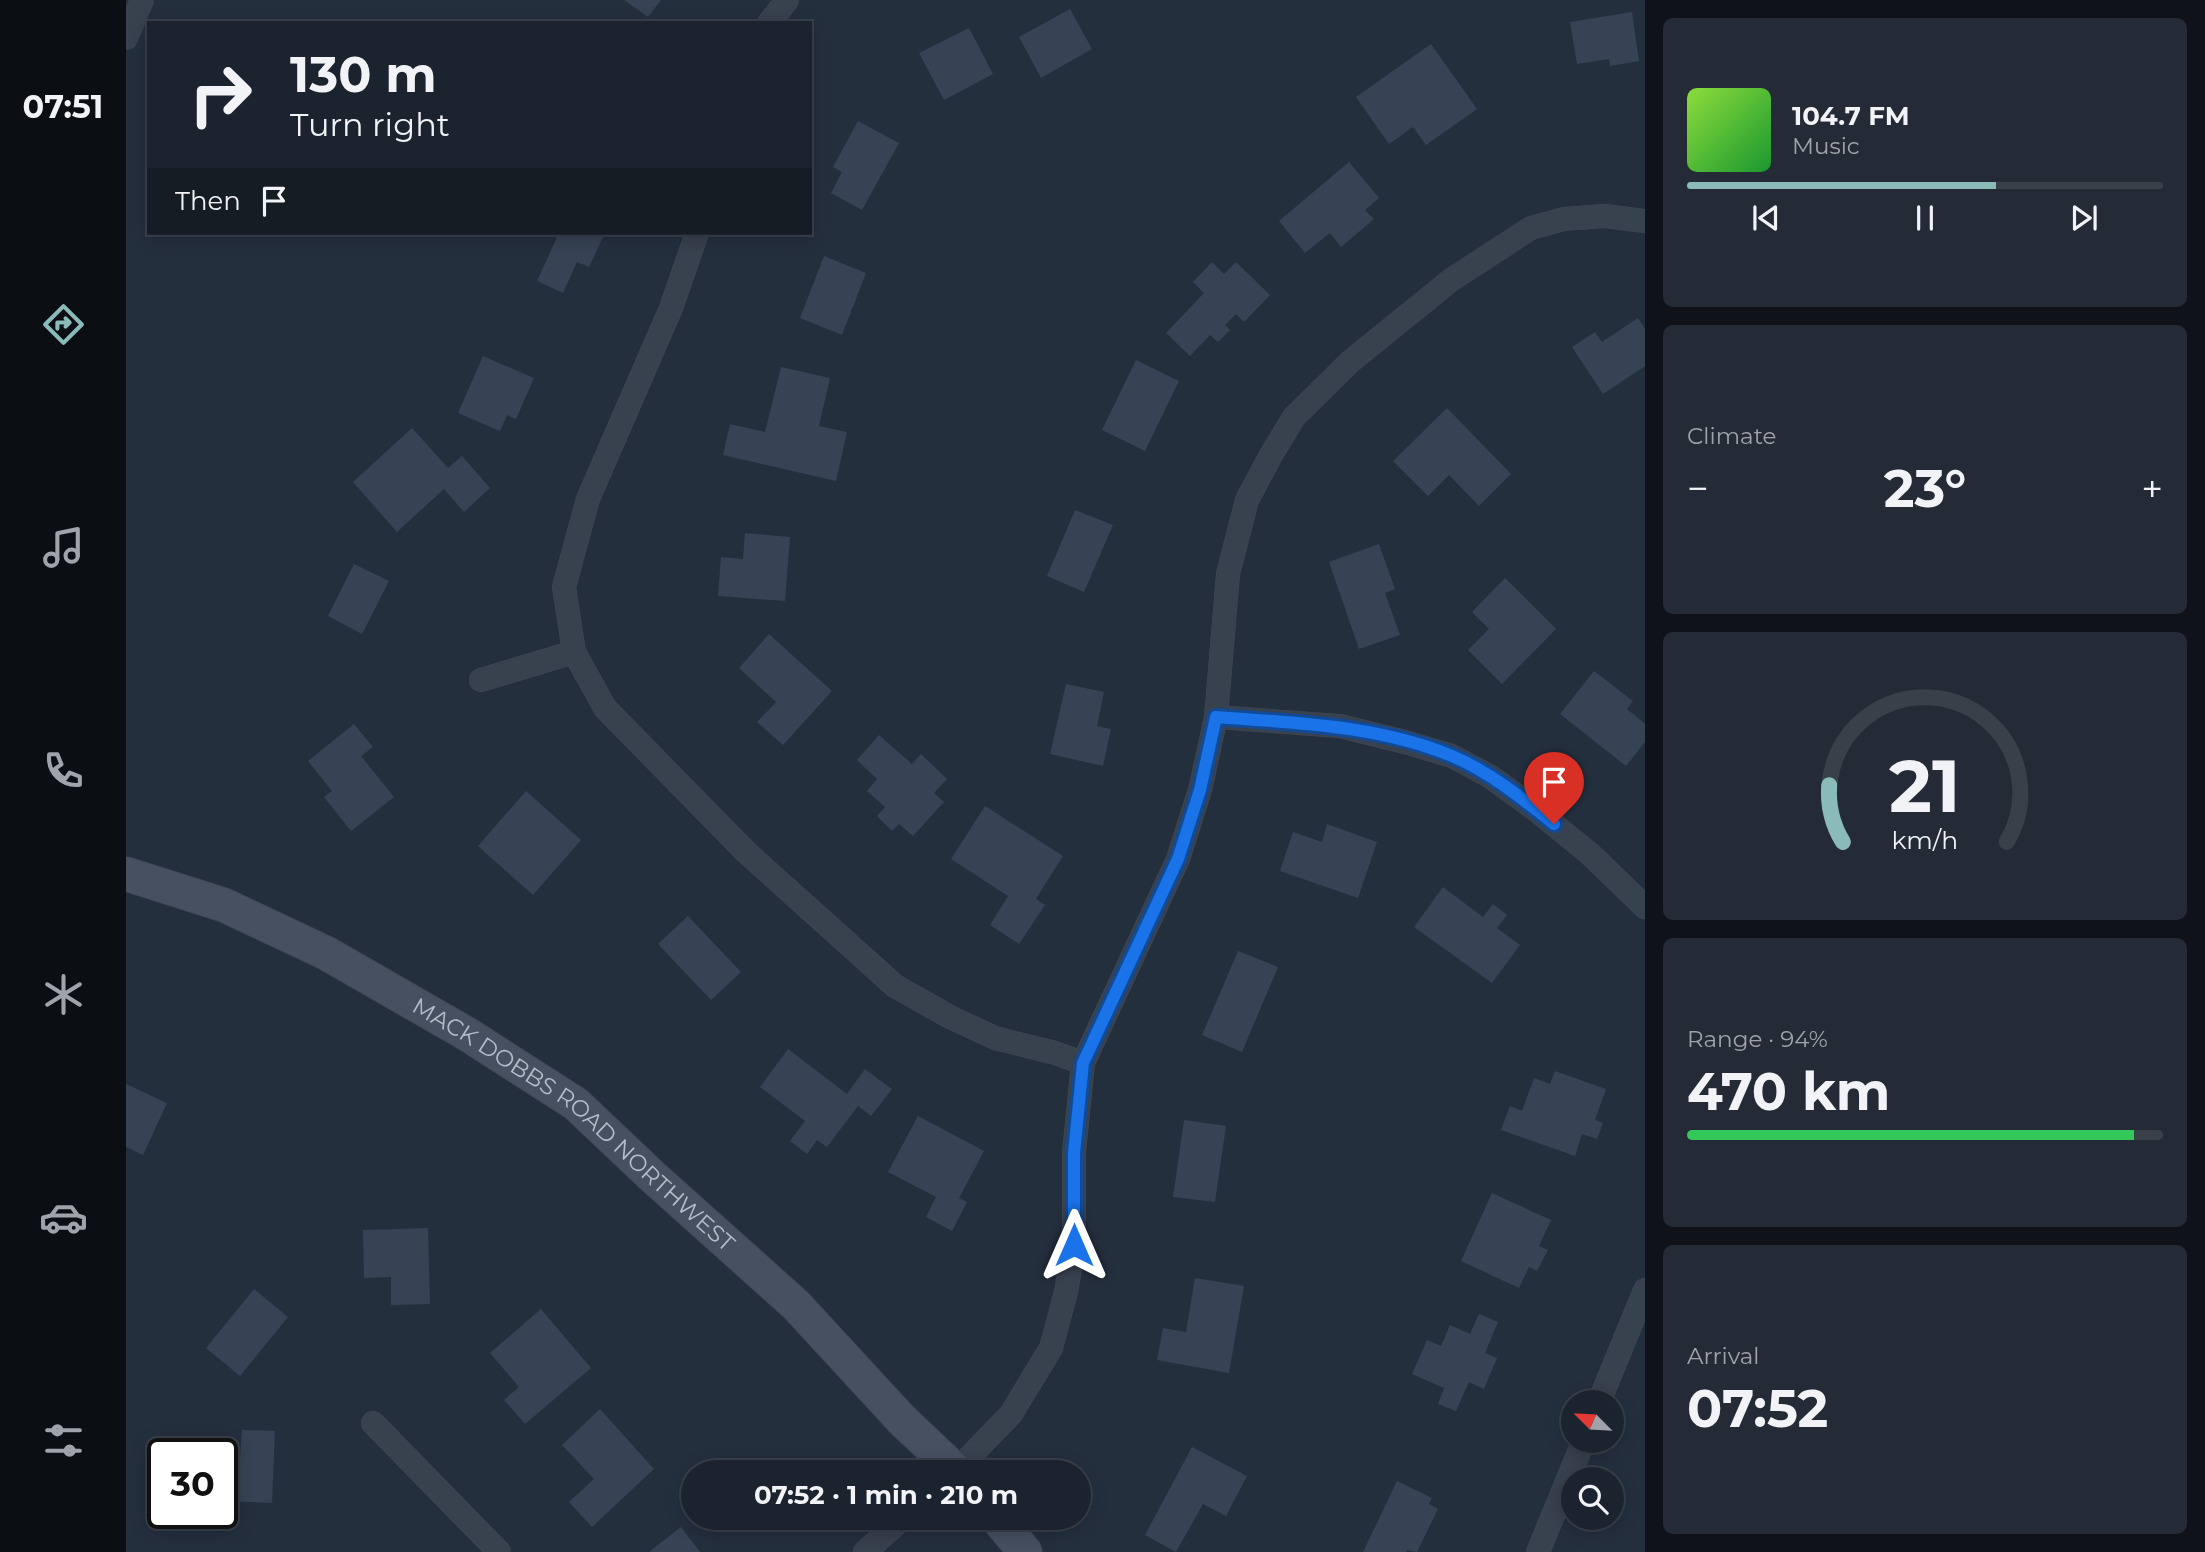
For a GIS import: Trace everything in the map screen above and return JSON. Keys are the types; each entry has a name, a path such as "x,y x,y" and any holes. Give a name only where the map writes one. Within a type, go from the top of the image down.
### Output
{"street":[{"path":"126,38 142,0"},
{"path":"771,21 787,0"},
{"path":"967,1460 1011,1414 1051,1348 1066,1292 1074,1245 1074,1153 1083,1063 1178,859 1200,790 1216,717 1228,574 1247,500 1271,455 1294,417 1351,361 1451,280 1531,228 1564,219 1605,216 1645,221"},
{"path":"695,235 671,307 588,499 564,587 574,652 605,708 745,851 895,986 950,1017 995,1038 1083,1063"},
{"path":"481,680 574,652"},
{"path":"1216,717 1340,726 1452,756 1491,777 1536,810 1590,854 1645,907"},
{"name":"MACK DOBBS ROAD NORTHWEST","path":"126,874 224,905 326,953 467,1034 576,1104 652,1176 796,1304 902,1420 944,1460"},
{"path":"1605,1390 1645,1290"},
{"path":"373,1423 499,1552"},
{"path":"1538,1552 1579,1453"},
{"path":"865,1552 890,1530"},
{"path":"1007,1530 1025,1552"}],"building":[{"path":"624,0 661,0 648,17"},
{"path":"1070,9 1092,49 1041,78 1019,37"},
{"path":"1632,12 1639,61 1610,66 1609,59 1577,64 1570,22"},
{"path":"969,28 993,74 944,100 919,53"},
{"path":"1431,44 1477,109 1426,145 1413,127 1389,144 1356,97"},
{"path":"858,121 899,143 862,210 831,193 842,172 833,167"},
{"path":"1349,162 1379,198 1365,210 1374,219 1341,247 1330,233 1305,253 1279,221"},
{"path":"558,235 604,235 589,267 577,262 563,293 537,281"},
{"path":"824,256 866,273 842,335 800,318"},
{"path":"1212,262 1224,274 1236,262 1270,295 1244,322 1236,314 1225,325 1230,330 1218,342 1210,335 1190,356 1166,333 1204,293 1193,282"},
{"path":"1638,318 1645,329 1645,366 1603,394 1572,347 1595,332 1602,342"},
{"path":"483,356 534,378 516,419 507,415 500,431 458,413"},
{"path":"1136,360 1179,381 1145,451 1102,430"},
{"path":"781,367 830,378 819,426 847,432 836,481 723,455 730,424 765,432"},
{"path":"1447,408 1511,474 1479,506 1449,475 1428,496 1393,461"},
{"path":"412,428 448,468 462,456 490,488 464,512 444,489 397,532 353,482"},
{"path":"1075,510 1113,525 1084,592 1047,576"},
{"path":"745,533 790,537 785,601 718,596 721,557 743,559"},
{"path":"1379,544 1395,589 1385,593 1400,635 1359,649 1329,562"},
{"path":"354,564 389,581 362,634 328,616"},
{"path":"1505,578 1556,629 1502,684 1468,650 1489,629 1472,612"},
{"path":"769,634 832,691 783,745 757,722 776,702 739,668"},
{"path":"1594,671 1633,701 1627,709 1645,724 1645,742 1626,766 1560,714"},
{"path":"1066,684 1104,692 1097,726 1111,729 1103,766 1050,754"},
{"path":"354,724 373,747 361,756 394,797 351,831 324,797 332,791 308,761"},
{"path":"879,735 912,764 921,754 947,779 934,793 944,802 913,836 899,824 892,831 877,816 885,807 867,791 877,779 857,760"},
{"path":"526,791 581,840 533,895 478,846"},
{"path":"985,806 1063,856 1036,899 1045,905 1019,944 990,925 1008,896 951,859"},
{"path":"1327,824 1377,842 1358,898 1280,871 1293,832 1322,842"},
{"path":"1443,887 1483,917 1493,904 1507,915 1497,928 1520,945 1492,983 1414,927"},
{"path":"688,916 741,972 711,1000 658,944"},
{"path":"1238,951 1278,967 1242,1052 1202,1035"},
{"path":"788,1049 847,1094 865,1069 892,1089 871,1116 858,1106 827,1147 817,1140 807,1154 790,1141 805,1121 760,1087"},
{"path":"1555,1071 1606,1089 1595,1120 1603,1123 1597,1139 1582,1134 1575,1156 1501,1130 1510,1106 1522,1111 1534,1078 1550,1084"},
{"path":"126,1084 167,1103 143,1155 126,1147"},
{"path":"918,1116 984,1151 959,1198 967,1202 952,1231 926,1217 936,1197 888,1172"},
{"path":"1184,1120 1226,1126 1215,1202 1173,1197"},
{"path":"1492,1193 1551,1220 1539,1246 1548,1250 1537,1271 1529,1267 1519,1288 1461,1261"},
{"path":"428,1228 430,1304 391,1305 391,1277 364,1278 363,1230"},
{"path":"1195,1278 1244,1286 1229,1373 1157,1360 1163,1328 1186,1332"},
{"path":"254,1289 288,1317 240,1376 206,1348"},
{"path":"541,1309 591,1368 525,1424 504,1400 519,1387 490,1353"},
{"path":"1479,1314 1498,1322 1485,1353 1497,1358 1484,1389 1469,1382 1456,1411 1438,1404 1444,1388 1412,1374 1427,1340 1441,1346 1450,1325 1470,1334"},
{"path":"600,1409 654,1469 592,1527 569,1502 594,1479 562,1445"},
{"path":"242,1430 275,1431 272,1503 238,1502"},
{"path":"1192,1447 1247,1476 1226,1516 1203,1504 1176,1552 1145,1535"},
{"path":"1397,1481 1432,1498 1429,1504 1438,1509 1417,1552 1363,1552"},
{"path":"681,1527 700,1552 649,1552"}],"route":[{"path":"1074,1245 1074,1153 1083,1063 1178,859 1200,790 1216,717 1340,726 1452,756 1491,777 1554,824"}]}
